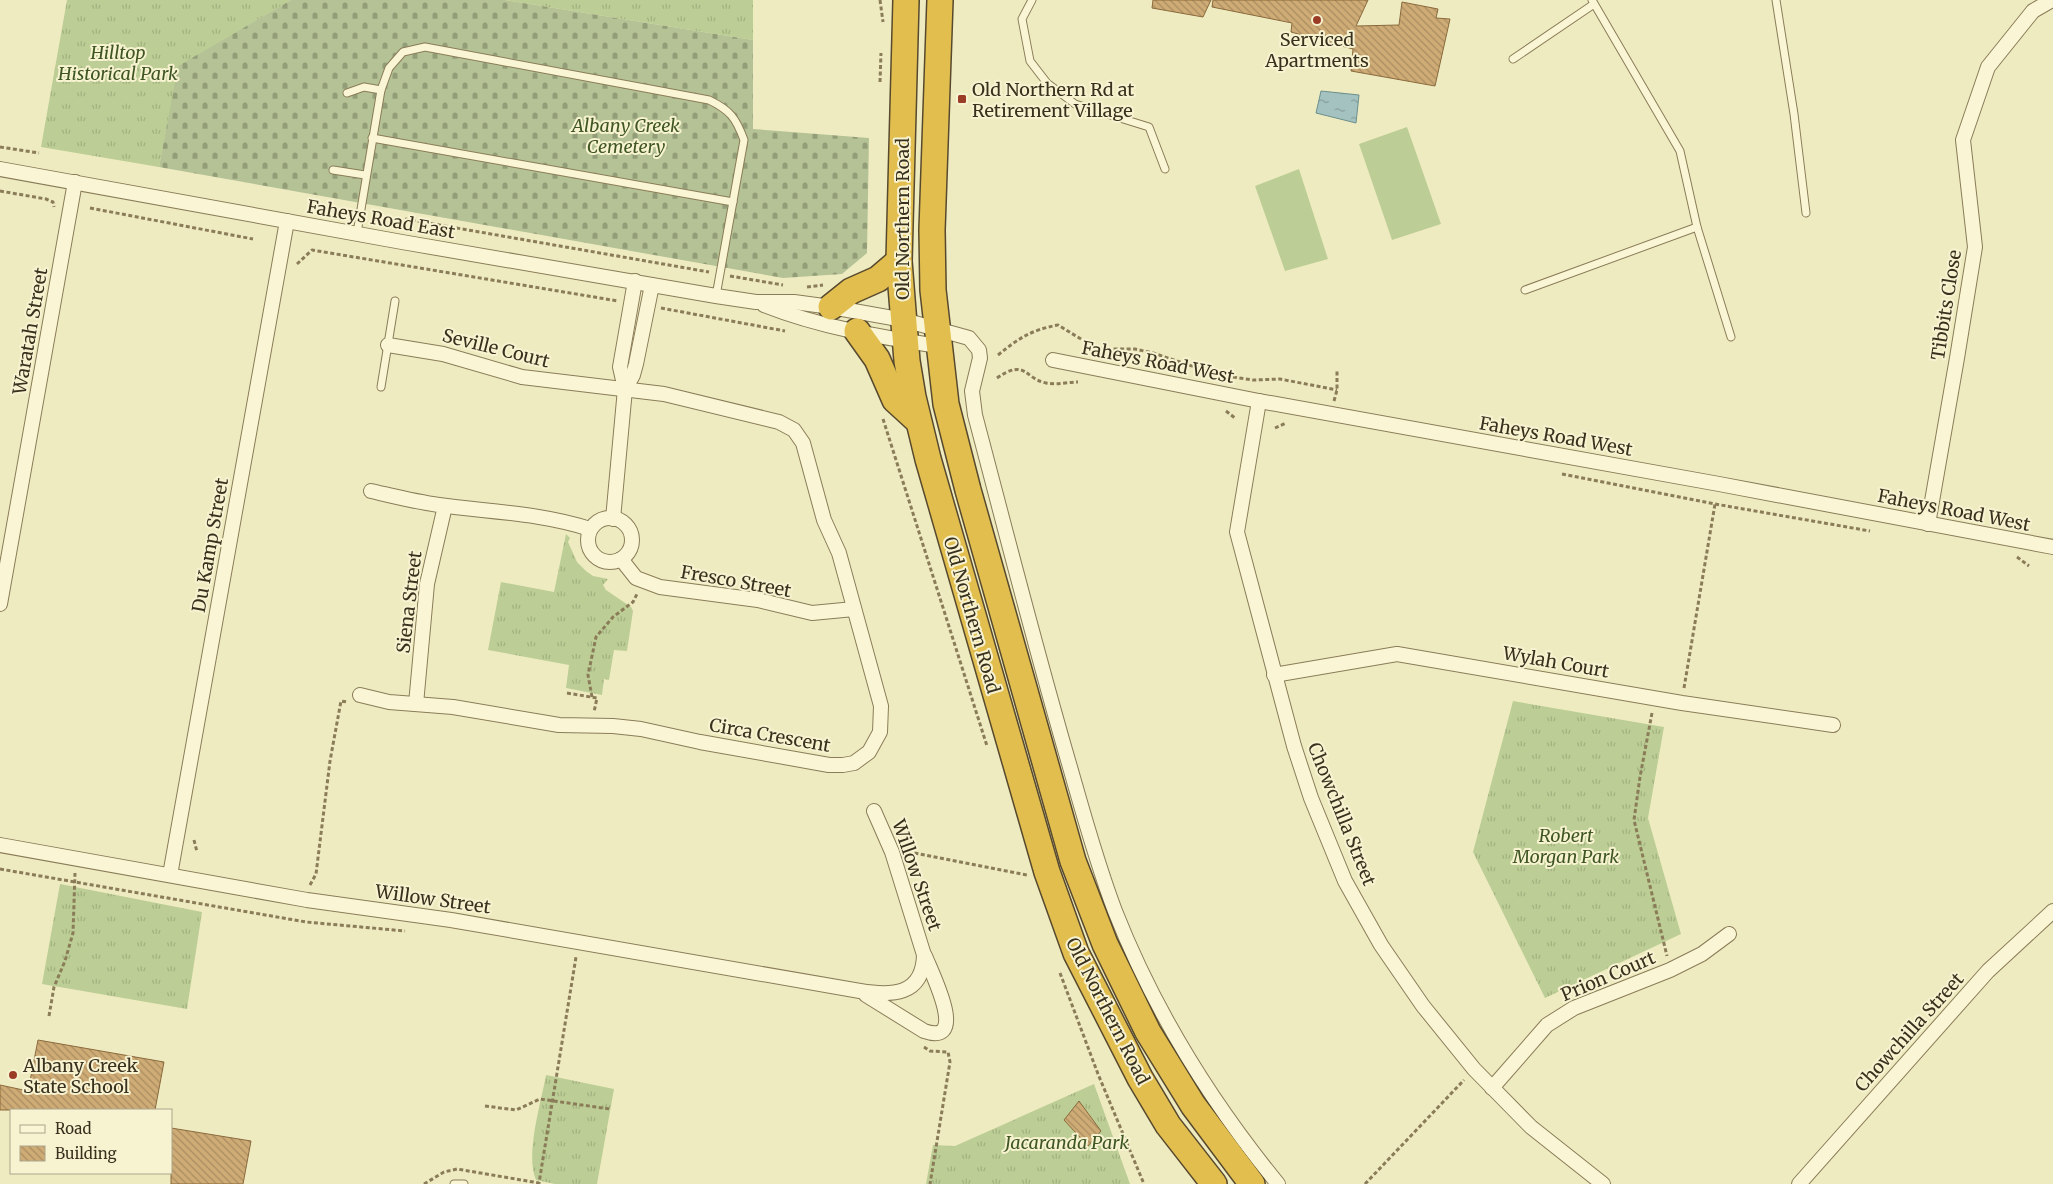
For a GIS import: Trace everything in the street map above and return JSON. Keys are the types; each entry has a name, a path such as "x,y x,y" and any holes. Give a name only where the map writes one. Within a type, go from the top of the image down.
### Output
{"highway":[{"name":"Old Northern Road","path":"906,0 899,261 913,397 940,505 1047,872 1076,953 1140,1078 1168,1125 1214,1184"},
{"name":"Old Northern Road","path":"940,0 932,230 933,290 946,404 968,490 1073,861 1105,944 1148,1032 1193,1105 1252,1184"},
{"path":"831,307 850,291 878,279 899,261"},
{"path":"857,331 876,359 895,400 918,420"}],"street":[{"name":"Tibbits Close","path":"1928,524 1958,358 1975,247 1963,140 1988,67 2034,12 2052,0"},
{"name":"Faheys Road East","path":"0,168 402,242 716,296 756,302 794,302 831,307 905,331 937,337"},
{"name":"Waratah Street","path":"0,604 75,182"},
{"name":"Du Kamp Street","path":"170,876 287,221"},
{"path":"613,519 625,389 620,367 635,282"},
{"path":"625,389 636,364 652,284"},
{"name":"Faheys Road East","path":"756,302 791,316 857,331 905,331 937,337"},
{"path":"937,337 969,338 979,350 980,358 972,391 975,415 1057,725 1100,870 1116,913 1144,974 1194,1069 1219,1107 1278,1184"},
{"name":"Seville Court","path":"388,345 443,354 522,377 625,389"},
{"name":"Faheys Road West","path":"1053,360 1260,401 1719,484 2053,548"},
{"name":"Circa Crescent","path":"360,695 389,702 468,709 551,724 640,729 828,765 854,763 866,756 878,738 882,715 881,702 840,553 822,513 803,443 794,430 784,423 708,403 653,392 625,389"},
{"name":"Chowchilla Street","path":"1260,401 1237,532 1294,746 1311,798 1345,881 1381,945 1423,1006 1474,1068 1531,1127 1603,1184"},
{"path":"371,491 445,506 532,515 569,522 590,529"},
{"name":"Siena Street","path":"416,704 427,584 445,506"},
{"path":"613,519 625,524 632,536 630,550 621,559 607,562 594,556 588,543 590,529 599,521 613,519"},
{"name":"Fresco Street","path":"621,559 636,578 660,587 758,600 812,613 854,609"},
{"name":"Wylah Court","path":"1274,675 1397,654 1682,703 1833,725"},
{"name":"Willow Street","path":"860,992 922,1030 933,1034 941,1032 947,1024 947,1015 923,951 894,858 874,811"},
{"name":"Willow Street","path":"0,845 307,900 440,918 860,992 890,994 910,987 921,973 924,960 923,951"},
{"name":"Chowchilla Street","path":"1799,1184 1988,971 2053,912"},
{"name":"Prion Court","path":"1492,1088 1547,1026 1574,1008 1670,970 1702,954 1729,934"}],"lane":[{"path":"1032,0 1022,19 1030,60 1047,83 1075,104 1149,126 1164,169"},
{"path":"1776,0 1806,213"},
{"path":"1513,59 1593,2 1680,150 1697,227 1731,337"},
{"path":"357,233 365,175 381,90 389,68 403,52 425,47 709,100 725,108 738,122 744,140 716,296"},
{"path":"347,93 364,87 381,90"},
{"path":"372,138 733,202"},
{"path":"333,170 365,175"},
{"path":"1525,290 1697,227"},
{"path":"381,387 395,301"},
{"path":"454,1184 464,1184"}],"path":[{"path":"0,147 40,153"},
{"path":"0,191 46,199 53,202 53,213"},
{"path":"90,208 253,239"},
{"path":"998,355 1039,328 1058,325 1094,347 1104,349 1135,349 1218,374 1253,380 1280,379 1337,390"},
{"path":"1331,414 1337,390 1337,369"},
{"path":"997,378 1007,371 1025,370 1044,383 1077,382 1086,384"},
{"path":"1218,410 1228,412 1235,418"},
{"path":"1275,428 1290,422"},
{"path":"1559,473 1715,504 1870,531"},
{"path":"1682,703 1715,504"},
{"path":"2016,556 2029,566"},
{"path":"592,697 588,675 596,637 613,617 634,600"},
{"path":"567,693 597,698 592,725"},
{"path":"307,900 310,884 316,874 330,761 341,701 360,705 360,695"},
{"path":"1655,697 1634,820 1670,970"},
{"path":"894,858 914,854 1027,875"},
{"path":"49,1016 54,987 65,961 73,933 73,883 77,859"},
{"path":"0,869 306,922 409,932"},
{"path":"516,1179 539,1183 579,942"},
{"path":"566,957 576,959"},
{"path":"918,1044 930,1051 948,1052 950,1059 930,1184"},
{"path":"1365,1184 1474,1068"},
{"path":"485,1106 516,1110 540,1099 610,1109"}],"green space":[{"name":"Hilltop Historical Park","path":"67,0 291,0 179,66 159,167 41,147"},
{"name":"Albany Creek Cemetery","path":"291,0 505,0 753,40 753,129 869,138 867,253 842,274 783,278 159,167 178,66"},
{"path":"505,0 753,0 753,40"},
{"path":"1407,127 1441,224 1392,240 1359,144"},
{"path":"1299,169 1328,259 1285,271 1255,186"},
{"path":"566,534 570,538 568,542 577,562 593,576 608,579 603,585 606,590 631,607 633,611 627,651 614,650 609,680 604,679 602,695 566,688 569,665 488,650 501,582 554,592"},
{"name":"Robert Morgan Park","path":"1513,701 1664,727 1648,818 1681,934 1545,998 1473,852"},
{"path":"60,884 202,912 187,1009 42,984"},
{"path":"546,1075 614,1089 597,1184 555,1184 536,1180 532,1157 533,1143"},
{"name":"Jacaranda Park","path":"1094,1084 1130,1184 926,1184 933,1145 955,1146"}],"water":[{"path":"1321,91 1359,95 1356,123 1316,113"}],"building":[{"path":"1153,0 1211,0 1203,17 1152,8"},
{"path":"1213,0 1368,0 1356,26 1399,25 1402,2 1438,9 1436,18 1450,19 1435,86 1351,71 1353,49 1291,32 1292,23 1212,7"},
{"path":"38,1040 164,1062 155,1109 0,1110 0,1085 28,1091"},
{"path":"1079,1101 1101,1131 1088,1146 1064,1120"},
{"path":"172,1128 251,1141 243,1184 171,1184"}],"place":[{"name":"Serviced Apartments","path":"1317,20"},
{"name":"Old Northern Rd at Retirement Village","path":"962,99"},
{"name":"Albany Creek State School","path":"13,1075"}]}
